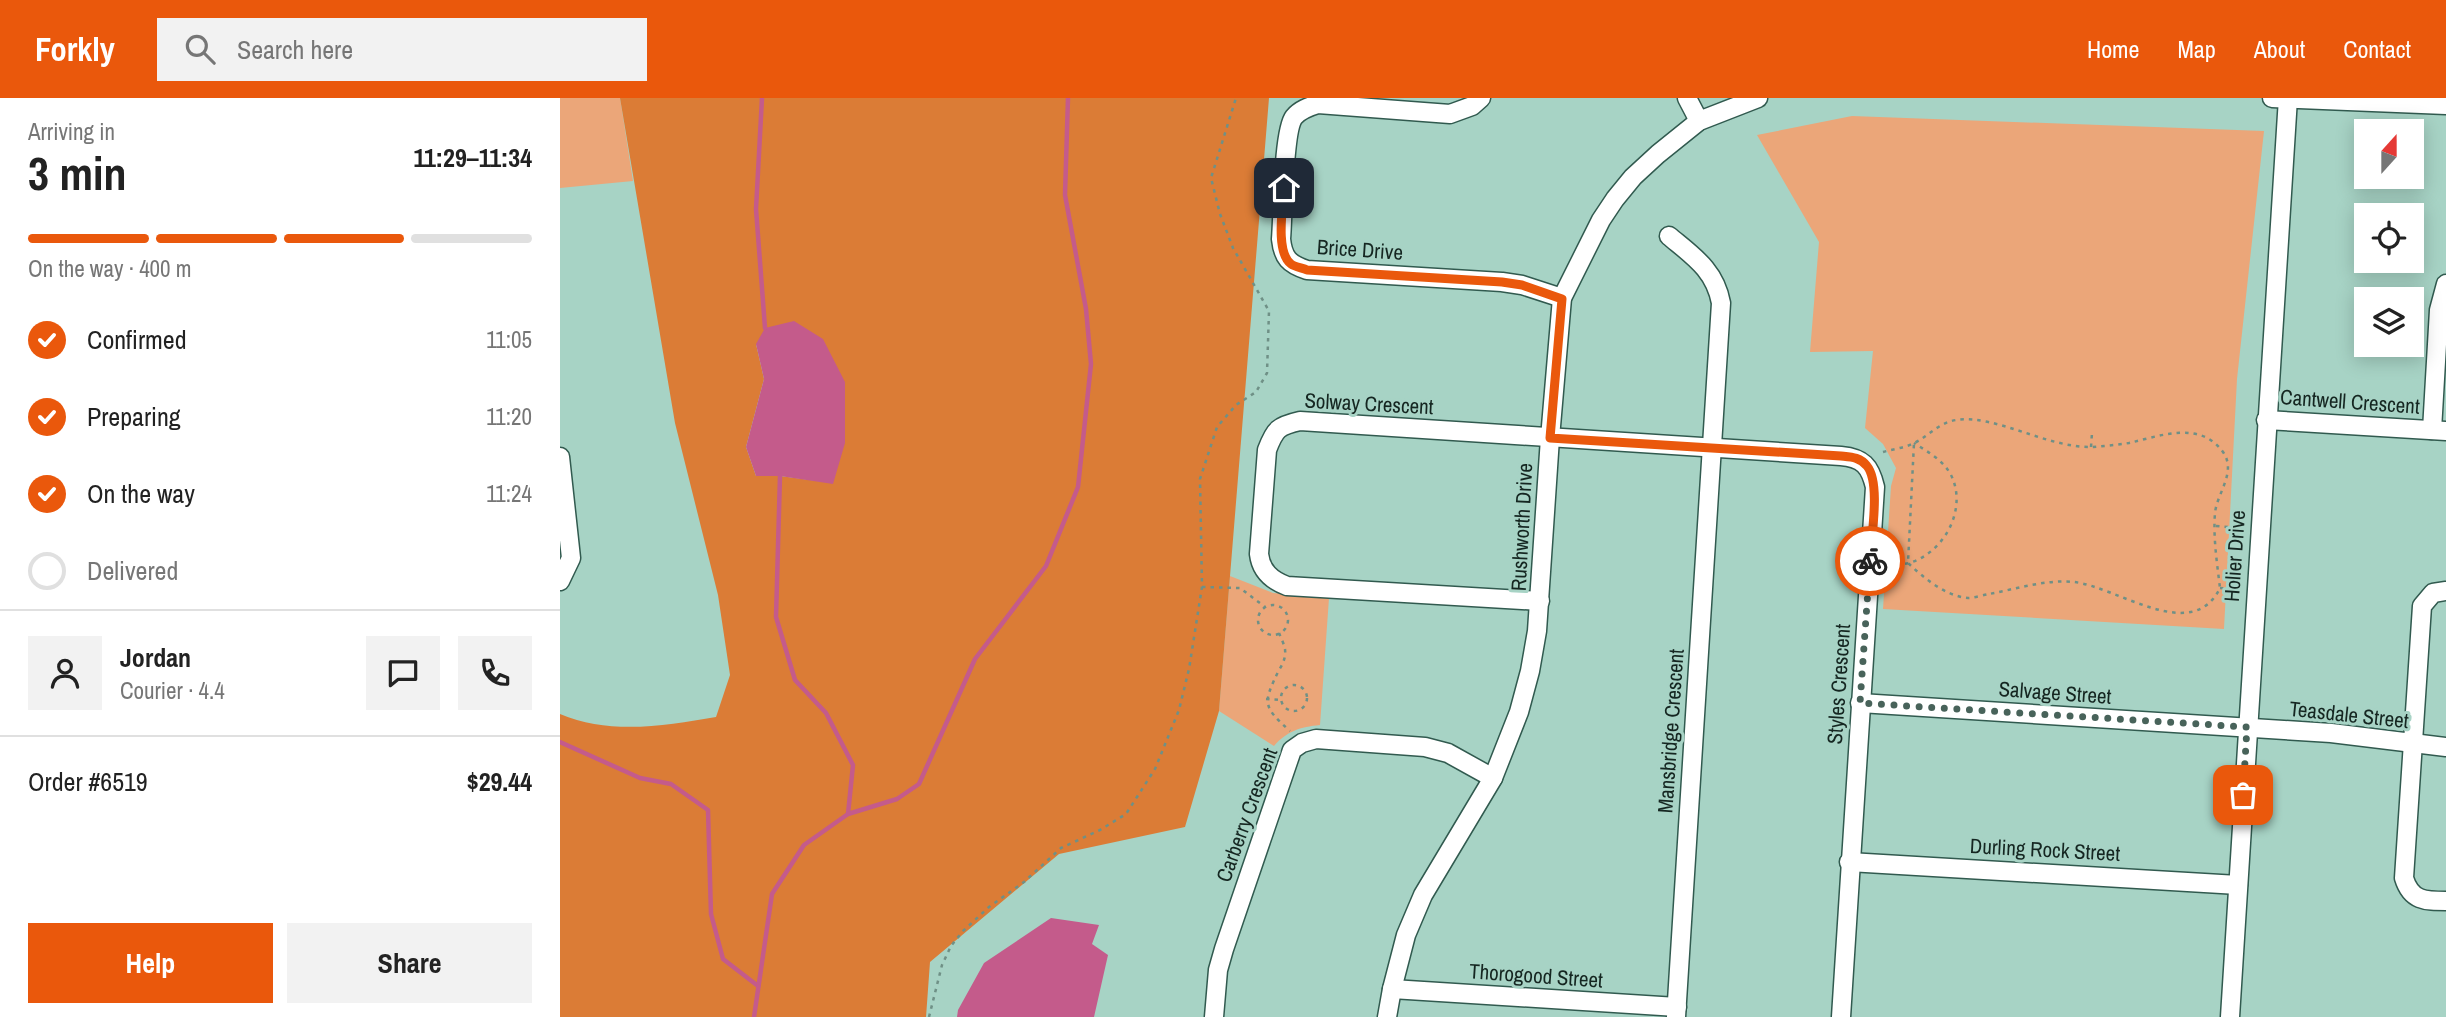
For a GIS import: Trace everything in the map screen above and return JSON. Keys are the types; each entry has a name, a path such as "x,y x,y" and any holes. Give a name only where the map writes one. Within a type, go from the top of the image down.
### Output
{"street":[{"name":"Brice Drive","path":"1482,98 1472,106 1450,114 1318,104 1304,109 1292,119 1288,136 1281,239 1283,253 1291,264 1307,270 1502,282 1522,285 1562,299"},
{"path":"1687,98 1699,121"},
{"name":"Rushworth Drive","path":"1387,1017 1406,936 1423,895 1493,778 1525,691 1534,651 1540,601 1562,299 1584,252 1615,199 1658,153 1699,121 1758,98"},
{"path":"2272,98 2446,105"},
{"name":"Holier Drive","path":"2230,1017 2288,98"},
{"name":"Mansbridge Crescent","path":"1669,236 1704,266 1718,287 1721,303 1676,1012"},
{"name":"Cantwell Crescent","path":"2266,420 2439,431 2440,310 2446,284"},
{"name":"Solway Crescent","path":"1540,601 1287,586 1275,582 1266,573 1260,563 1259,554 1268,450 1273,434 1283,425 1300,421 1550,438"},
{"name":"Styles Crescent","path":"1550,438 1856,458 1866,464 1872,473 1875,486 1841,1017"},
{"path":"560,457 571,558 560,581"},
{"path":"2446,591 2432,593 2422,606 2404,878 2408,889 2419,898 2446,901"},
{"name":"Salvage Street","path":"1860,703 2247,727"},
{"name":"Teasdale Street","path":"2247,727 2331,733 2446,747"},
{"name":"Carberry Crescent","path":"1214,1017 1218,970 1224,949 1292,750 1302,743 1316,739 1425,747 1448,753 1493,778"},
{"name":"Durling Rock Street","path":"1849,862 2238,885"},
{"name":"Thorogood Street","path":"1392,989 1676,1012"}],"path":[{"path":"929,1017 942,965 951,946 963,931 1062,848 1126,814 1155,769 1182,700 1202,587 1200,479 1217,427 1236,405 1256,392 1266,373 1269,311 1233,248 1220,214 1211,178 1236,98"},
{"path":"1883,452 1914,443 1937,426 1956,420 1976,420 2058,443 2091,447 2126,444 2171,432 2199,434 2225,454 2228,467 2227,482 2215,511 2220,588 2214,599 2197,612 2176,615 2098,587 2073,581 2040,584 1968,598 1950,593 1925,580 1908,563 1914,443"},
{"path":"2091,447 2092,433"},
{"path":"1888,562 1908,563 1928,553 1943,540 1953,522 1957,499 1952,477 1941,461 1914,443"},
{"path":"2216,526 2239,528"},
{"path":"1202,587 1240,588 1265,607 1277,606 1287,614 1288,623 1279,633 1270,634 1262,629 1259,615 1265,607"},
{"path":"2220,588 2235,589"},
{"path":"1279,633 1285,649 1284,661 1266,699 1270,711 1291,733"},
{"path":"1295,685 1302,688 1307,700 1303,708 1295,711 1286,708 1281,700 1286,686 1295,685"},
{"path":"1266,699 1281,700"}],"shaded area":[{"path":"560,98 620,98 633,181 560,188"},
{"path":"620,98 1269,98 1219,711 1185,827 1059,854 930,962 926,1017 560,1017 560,714 579,721 617,727 657,726 716,717 730,675 718,595 675,423","holes":["756,344 833,483 780,476 756,476 746,447 764,379"]},
{"path":"1852,116 2264,131 2237,379 2224,629 1883,609 1891,486 1896,468 1883,444 1865,428 1873,351 1810,352 1819,242 1757,135"},
{"path":"794,321 823,339 845,382 845,443 833,484 780,476 756,476 746,447 764,379 756,344 765,328"},
{"path":"1230,576 1273,593 1329,598 1320,725 1294,731 1274,746 1219,711"},
{"path":"1051,918 1099,925 1092,944 1108,955 1094,1017 957,1017 958,1010 984,963"}],"waterway":[{"path":"762,98 756,209 765,328"},
{"path":"754,1017 772,894 804,845 848,814 897,799 919,784 975,659 1046,566 1078,487 1091,364 1086,309 1065,195 1068,98"},
{"path":"780,476 776,617 795,680 826,713 853,765 848,814"},
{"path":"560,742 640,778 671,784 708,810 711,914 723,959 758,986"}],"way so far":[{"path":"1870,561 1860,703 2247,727 2243,795"}],"route":[{"path":"1284,188 1281,239 1283,253 1291,264 1307,270 1502,282 1522,285 1562,299 1550,438 1841,456 1856,458 1866,464 1872,473 1875,486 1870,561"}]}
